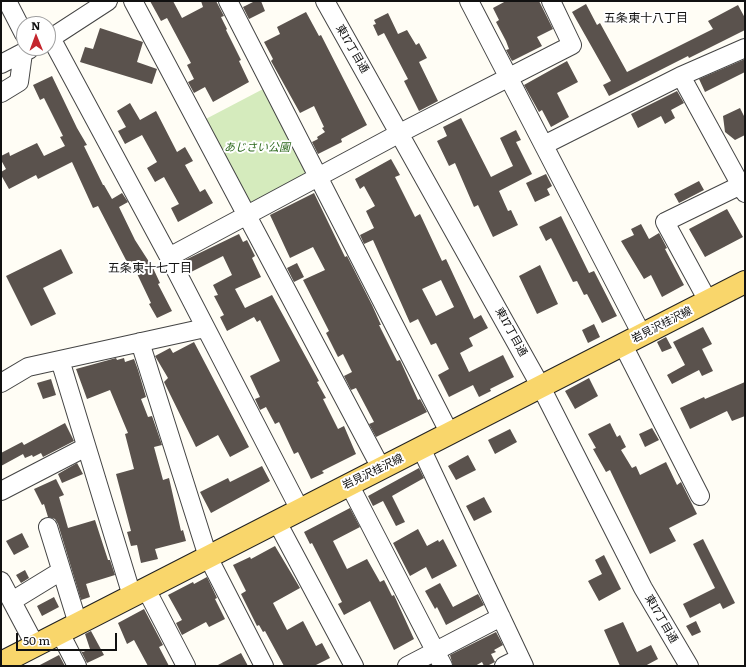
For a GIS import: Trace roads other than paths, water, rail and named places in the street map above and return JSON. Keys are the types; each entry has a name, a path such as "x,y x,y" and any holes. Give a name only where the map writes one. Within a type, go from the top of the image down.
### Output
{"main road":[{"name":"岩見沢桂沢線","path":"12,661 35,645 745,282"}],"street":[{"path":"7,1 16,20"},
{"path":"56,35 108,1"},
{"path":"133,1 381,468"},
{"path":"228,1 450,434"},
{"name":"東17丁目通","path":"325,1 541,387 643,588 689,666"},
{"path":"469,1 642,335"},
{"path":"169,257 400,133 572,45 551,1"},
{"path":"544,145 681,76 745,48"},
{"path":"56,50 169,257 300,510"},
{"path":"1,64 16,54"},
{"path":"1,93 19,82 26,56"},
{"path":"681,76 743,189 665,222 708,302"},
{"path":"1,383 28,367 206,328"},
{"path":"140,342 208,557 264,666"},
{"path":"623,345 700,496"},
{"path":"60,360 86,447 139,592 186,666"},
{"path":"1,491 86,447"},
{"path":"421,448 522,662 504,666"},
{"path":"349,484 440,659"},
{"path":"277,522 354,666"},
{"path":"48,527 61,571 69,628 77,666"},
{"path":"12,601 61,571"},
{"path":"1,581 35,645"},
{"path":"407,666 440,659 501,617"}],"district":[{"name":"五条東十八丁目","path":"646,18"},
{"name":"五条東十七丁目","path":"150,268"}],"park label":[{"name":"あじさい公園","path":"257,148"}]}
